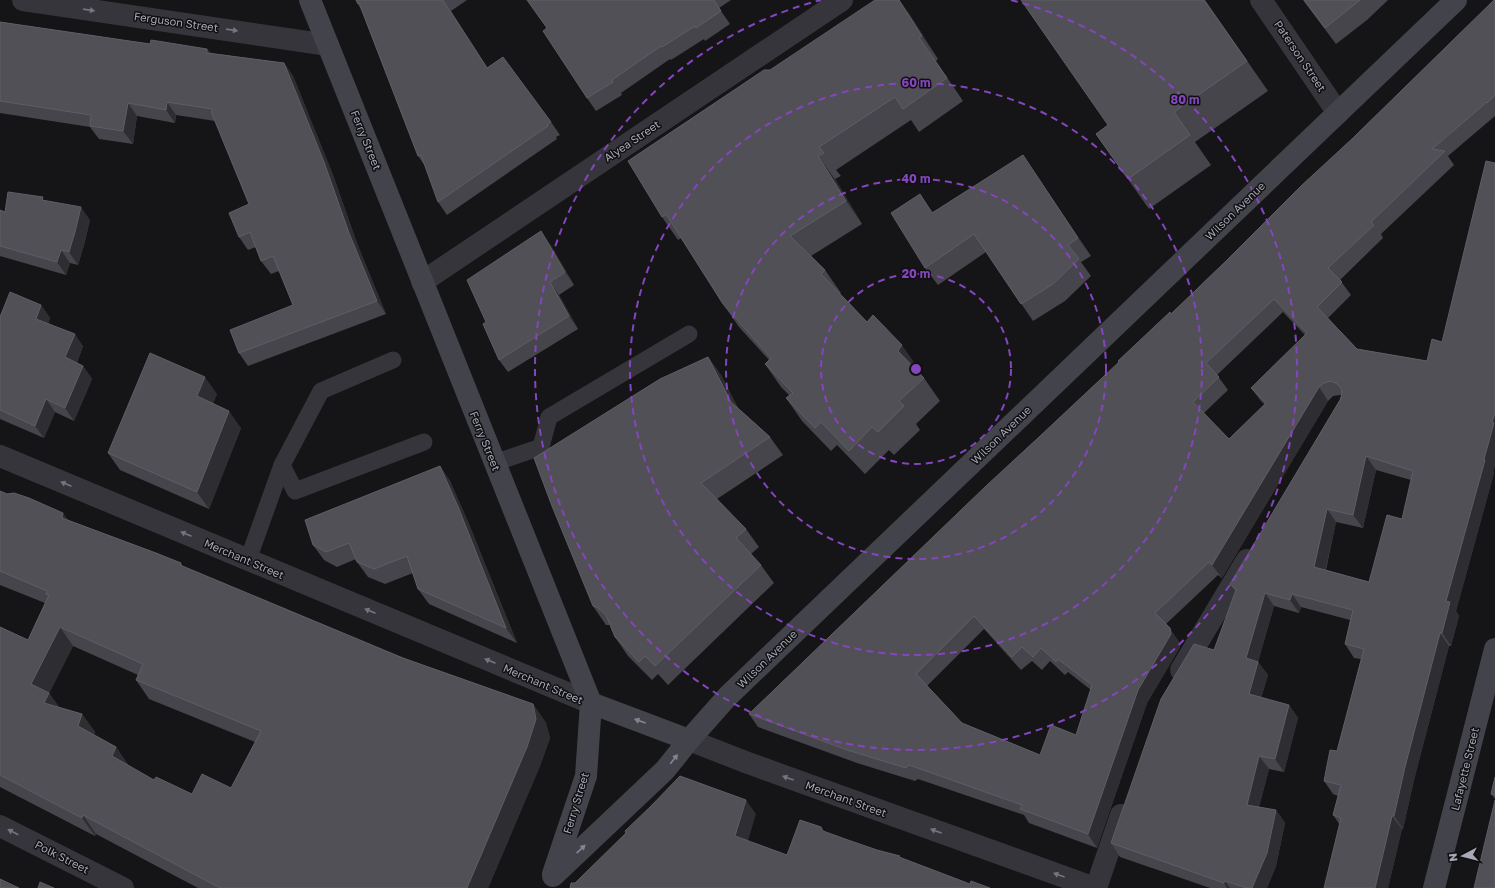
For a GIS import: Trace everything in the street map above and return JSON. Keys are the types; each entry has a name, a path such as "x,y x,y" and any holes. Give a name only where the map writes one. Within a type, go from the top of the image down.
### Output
{"main road":[{"name":"Ferry Street","path":"310,0 591,703 586,776 550,882"},
{"name":"Wilson Avenue","path":"550,882 665,770 728,696 1456,0"},
{"name":"Lafayette Street","path":"1434,888 1495,649"},
{"name":"Merchant Street","path":"591,703 689,740"}],"street":[{"name":"Ferguson Street","path":"23,0 328,44"},
{"name":"Alyea Street","path":"422,282 842,0"},
{"name":"Paterson Street","path":"1261,0 1338,112"},
{"name":"Merchant Street","path":"0,456 591,703"},
{"path":"1171,686 1257,543"},
{"name":"Merchant Street","path":"689,740 748,764 1096,888"},
{"path":"1096,888 1128,796"},
{"name":"Polk Street","path":"0,826 123,888"}],"lane":[{"path":"494,463 540,447 549,417 689,334"},
{"path":"248,560 282,465 321,391 393,360"},
{"path":"282,465 294,491 424,442"}],"building":[{"path":"356,0 443,0 487,68 503,57 551,122 547,124 548,126 438,202 421,155 418,156 359,3 358,4"},
{"path":"527,0 714,0 721,11 696,28 695,26 662,47 661,46 612,80 613,82 587,98 543,31 547,28"},
{"path":"875,0 899,0 922,36 919,38 947,78 903,109 895,97 819,147 824,153 818,156 846,201 790,236 825,270 821,274 867,322 873,315 902,345 898,351 924,378 899,401 904,406 878,432 872,427 849,451 821,422 815,428 786,398 793,393 765,364 771,358 723,304 666,214 662,217 628,161 764,70 770,70"},
{"path":"1021,0 1204,0 1247,61 1174,112 1190,135 1128,179 1096,134 1108,125"},
{"path":"1304,0 1360,0 1325,28"},
{"path":"1495,0 1495,95 1432,149 1445,151 1371,222 1374,225 1328,268 1342,282 1317,307 1357,349 1427,361 1432,339 1442,342 1486,161 1495,163 1495,413 1492,422 1494,423 1446,601 1450,602 1442,633 1440,633 1405,767 1394,816 1392,816 1375,888 1324,888 1341,818 1333,815 1341,785 1324,781 1330,750 1337,751 1364,649 1345,644 1353,610 1292,594 1290,600 1265,593 1246,658 1258,662 1249,694 1289,705 1275,759 1259,756 1247,805 1276,810 1267,853 1252,888 1247,888 1225,881 1224,883 1111,843 1161,699 1194,644 1214,650 1236,590 1230,584 1340,400 1342,394 1341,388 1336,383 1330,381 1319,387 1212,565 1209,562 1155,613 1170,628 1171,634 1138,690 1088,834 1020,809 1022,805 909,765 906,768 847,750 749,714 986,486 1119,362 1118,361 1170,312 1171,314 1301,186 1353,138","holes":["1274,299 1307,333 1251,388 1266,403 1229,439 1193,402 1219,377 1206,363","1366,456 1413,471 1402,519 1387,515 1369,582 1314,567 1327,509 1353,515","974,616 1012,657 1022,647 1033,657 1041,648 1056,662 1058,659 1092,685 1076,735 1051,725 1040,755 962,723 916,674"]},
{"path":"0,22 150,44 151,40 207,49 207,53 284,63 324,162 349,233 377,301 239,353 230,330 293,305 273,256 261,261 250,232 239,237 229,213 249,204 212,114 212,109 167,102 166,110 128,103 123,131 90,126 91,115 0,101"},
{"path":"1023,155 1078,238 1068,245 1079,259 1053,284 1021,304 974,234 925,268 891,213 920,194 932,213"},
{"path":"8,192 43,197 42,200 81,207 69,252 61,250 57,262 0,246 0,210 5,212"},
{"path":"541,231 565,272 550,282 569,316 499,360 483,324 486,322 467,280"},
{"path":"10,292 41,305 36,319 75,334 65,357 83,366 65,408 46,399 35,426 0,410 0,317"},
{"path":"150,353 205,377 197,396 229,411 197,492 108,453"},
{"path":"708,357 731,402 770,437 701,483 746,529 736,538 761,565 655,666 645,656 639,662 615,637 606,615 597,607 593,606 534,458 660,379"},
{"path":"440,466 459,509 506,628 418,589 407,556 374,569 357,562 349,543 326,552 313,545 305,520"},
{"path":"0,491 7,494 14,493 29,498 63,513 62,518 181,563 180,565 403,658 533,704 536,719 527,747 467,888 220,888 83,815 82,818 0,775 0,627 28,640 49,595 46,594 47,591 0,571","holes":["60,627 143,664 136,680 261,731 231,788 202,774 192,794 156,777 154,780 112,756 116,747 78,726 82,714 44,703 49,693 31,684"]},
{"path":"680,776 746,800 735,836 787,855 800,820 821,827 823,831 877,850 900,856 899,857 970,884 971,881 990,888 570,888 571,883 575,883 626,833 625,831"},
{"path":"1495,777 1495,795 1491,794"},
{"path":"1495,800 1495,888 1474,888"},
{"path":"0,879 19,888 0,888"},
{"path":"40,882 54,888 38,888"}]}
